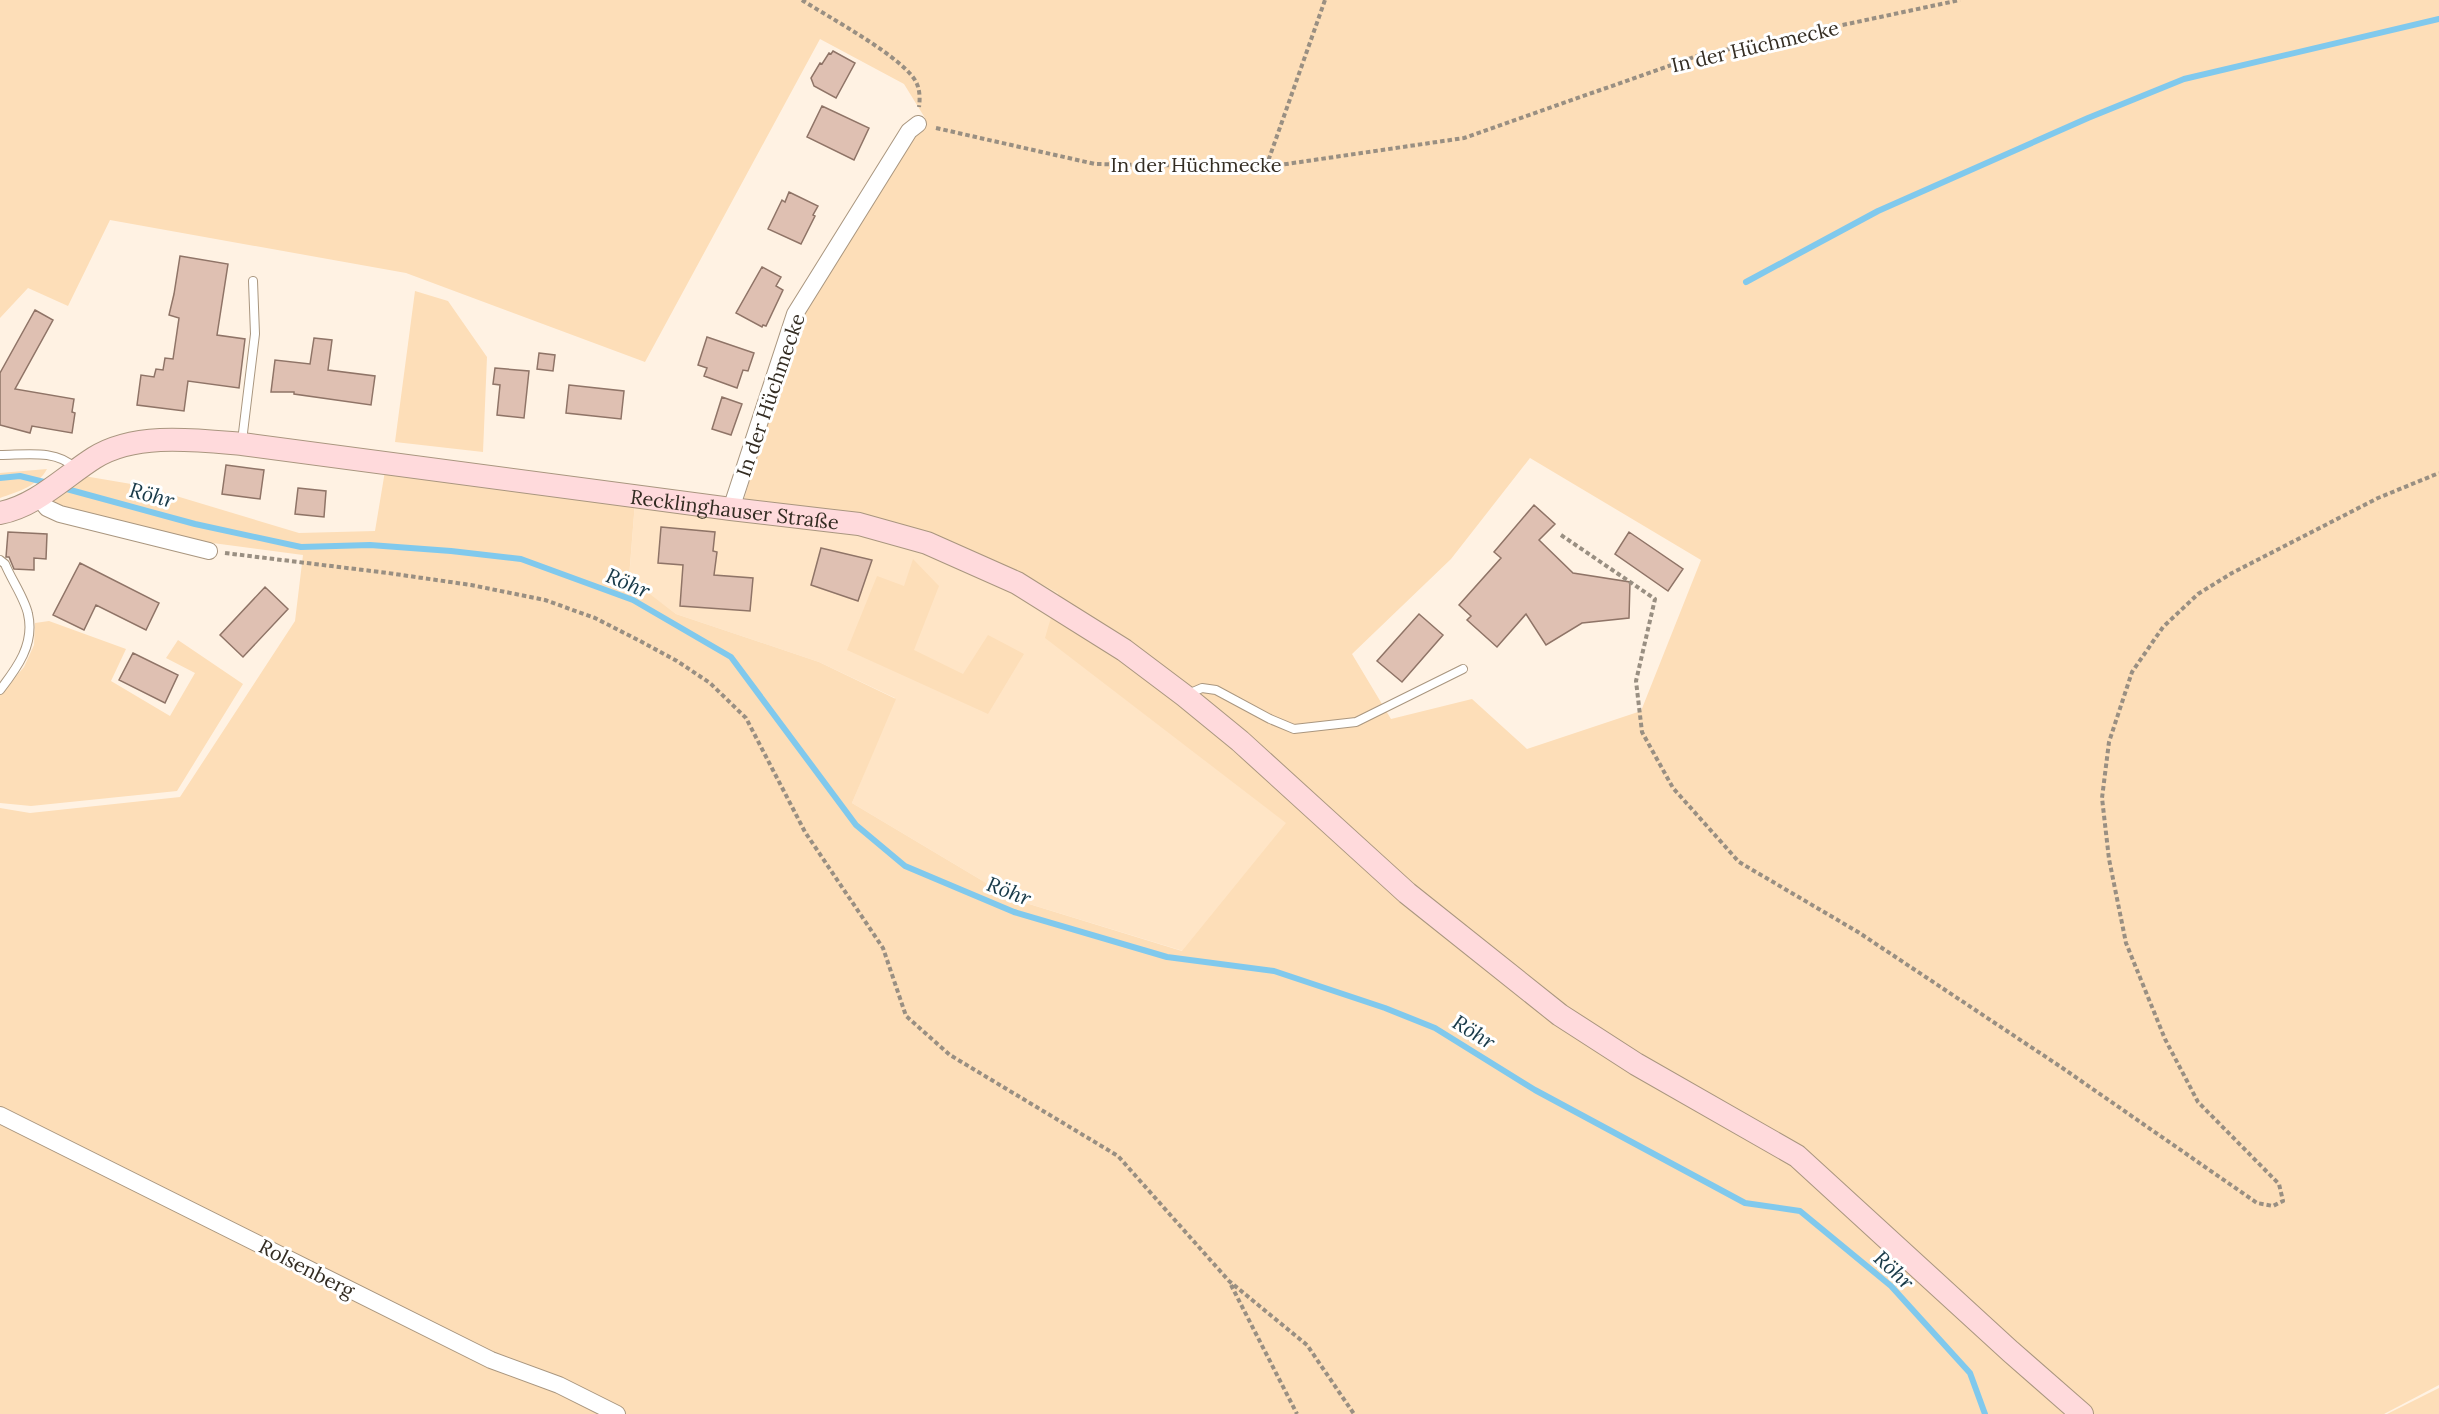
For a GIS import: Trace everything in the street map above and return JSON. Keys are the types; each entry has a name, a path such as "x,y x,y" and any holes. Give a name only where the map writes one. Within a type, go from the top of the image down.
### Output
{"main road":[{"name":"Recklinghauser Straße","path":"0,513 20,507 113,448 146,442 180,440 242,444 859,524 927,543 1017,583 1124,650 1240,741 1407,892 1560,1015 1636,1064 1797,1156 2082,1414"}],"street":[{"name":"In der Hüchmecke","path":"731,509 795,314 909,130 918,124"},
{"path":"40,495 47,508 60,514 209,551"},
{"name":"Rolsenberg","path":"0,1115 491,1360 559,1385 617,1414"}],"lane":[{"path":"242,444 255,334 253,281"},
{"path":"0,455 56,456 66,459 74,473"},
{"path":"0,560 5,564 28,614 29,642 20,664 0,690"},
{"path":"1185,696 1202,688 1216,690 1294,729 1356,722 1463,669"}],"path":[{"path":"802,0 891,56 905,68 917,83 920,99 918,124"},
{"path":"1266,167 1325,0"},
{"name":"In der Hüchmecke","path":"918,124 1095,164 1266,167 1464,138 1697,56 1960,0"},
{"path":"1561,535 1655,599 1636,681 1642,732 1673,788 1739,862 1858,932 2061,1067 2257,1203 2273,1206 2283,1201 2279,1184 2198,1102 2164,1039 2126,943 2109,859 2102,798 2109,742 2132,672 2163,627 2198,594 2232,573 2378,498 2439,473"},
{"path":"209,551 398,574 471,585 545,600 595,618 631,636 677,661 710,683 746,718 805,832 883,948 906,1016 950,1055 1118,1156 1229,1281 1307,1345 1354,1414"},
{"path":"1229,1281 1297,1414"}],"shaded area":[{"path":"0,0 2439,0 2439,1385 2384,1414 0,1414 0,808 30,813 180,797 295,621 303,555 205,542 51,503 84,476 143,486 299,533 375,531 385,471 635,502 629,578 676,614 819,662 896,699 852,803 1013,899 1182,951 1286,823 1045,638 1058,593 1022,574 743,503 798,318 895,152 925,118 904,84 820,39 645,362 406,273 110,220 68,306 28,288 0,318","holes":["1530,458 1701,560 1641,711 1527,749 1472,699 1391,719 1352,654 1451,559"]},
{"path":"415,291 448,301 487,357 483,452 395,442"},
{"path":"47,469 33,484 0,498 0,473"},
{"path":"635,502 743,503 1022,574 1058,593 1046,638 1287,823 1183,951 1013,899 852,803 895,698 819,662 676,614 629,579"},
{"path":"913,559 939,586 914,650 963,674 988,635 1024,654 988,714 847,650 877,576 904,586"},
{"path":"49,621 126,649 111,681 170,716 195,673 166,658 178,640 243,684 177,791 31,806 0,803 0,695 24,667 34,645 35,623"},
{"path":"2439,1388 2439,1414 2387,1414"}],"building":[{"path":"833,51 855,63 836,98 814,86 811,78 820,63 822,64"},
{"path":"822,106 869,128 854,160 807,137"},
{"path":"789,192 818,206 801,244 768,229 782,200 785,202"},
{"path":"180,256 228,264 217,335 245,339 239,388 188,381 184,411 137,405 141,375 154,377 156,369 163,370 165,358 173,359 179,318 169,315"},
{"path":"762,267 781,277 776,286 783,290 766,326 762,327 736,313"},
{"path":"35,310 53,320 15,389 74,399 72,412 75,413 72,433 32,426 30,433 0,425 0,373"},
{"path":"707,337 754,353 748,371 743,370 737,388 704,376 707,368 698,365"},
{"path":"314,338 332,340 328,370 375,376 371,405 294,394 294,392 271,392 275,360 310,364"},
{"path":"539,353 555,355 553,371 537,369"},
{"path":"495,368 529,371 524,418 497,415 500,385 493,384"},
{"path":"569,385 624,391 621,419 566,413"},
{"path":"722,397 742,404 731,435 712,429"},
{"path":"226,465 264,470 260,499 222,494"},
{"path":"298,488 326,491 324,517 295,514"},
{"path":"1534,505 1555,524 1539,540 1573,573 1630,582 1629,618 1582,623 1546,645 1526,614 1497,647 1467,620 1471,616 1459,605 1501,558 1494,552"},
{"path":"661,527 715,532 713,551 717,552 714,575 753,578 750,611 680,606 683,565 658,563"},
{"path":"8,532 47,534 46,559 34,558 34,570 14,569 9,557 6,557"},
{"path":"1629,532 1683,569 1668,591 1615,554"},
{"path":"821,548 872,560 858,601 811,585"},
{"path":"80,563 159,603 146,630 96,605 84,630 53,615"},
{"path":"265,587 288,609 243,657 220,635"},
{"path":"1419,614 1443,635 1402,682 1377,661"},
{"path":"133,653 178,675 165,703 119,680"}],"waterway":[{"path":"1746,282 1878,211 2088,118 2184,79 2439,19"},
{"name":"Röhr","path":"0,478 20,476 48,483"},
{"name":"Röhr","path":"63,488 195,524 301,547 370,545 521,559 633,600 731,657 856,825 905,866 1014,912 1167,957 1274,971 1385,1008 1435,1028 1535,1090 1745,1203 1800,1211 1891,1286 1970,1373 1985,1414"}]}
